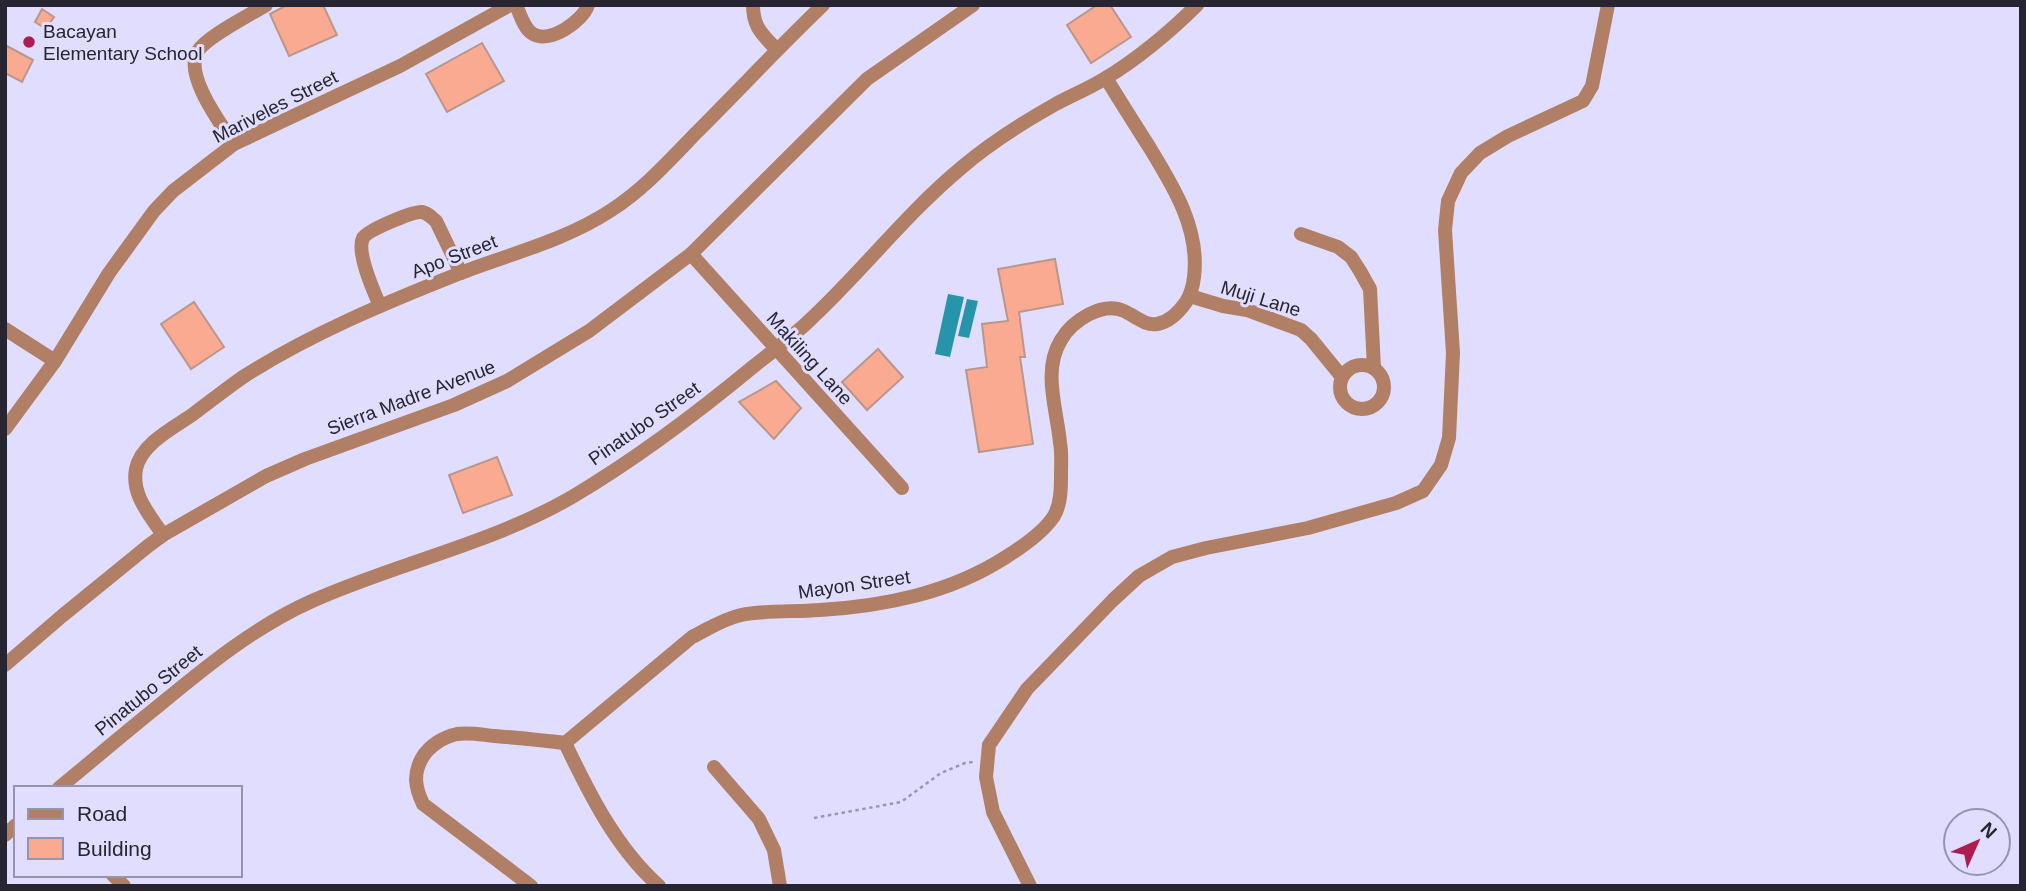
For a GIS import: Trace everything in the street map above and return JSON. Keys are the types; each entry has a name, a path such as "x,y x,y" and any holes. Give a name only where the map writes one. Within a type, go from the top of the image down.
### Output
{"street":[{"path":"234,144 203,94 194,61 198,49 265,5"},
{"name":"Mariveles Street","path":"5,429 55,361 108,274 154,211 173,191 234,144 400,66 510,5"},
{"path":"516,5 528,29 534,34 549,37 580,19 586,13 588,5"},
{"path":"753,5 753,20 776,50"},
{"name":"Apo Street","path":"163,536 137,494 136,469 142,454 160,437 244,377 308,341 380,306 570,233 609,211 646,184 823,5"},
{"name":"Sierra Madre Avenue","path":"5,665 163,536 266,477 305,459 454,405 506,381 589,331 691,254 867,79 973,5"},
{"name":"Pinatubo Street","path":"61,786 198,673 253,633 310,601 517,523 569,498 652,446 809,321 838,294 923,202 964,165 1052,106 1105,78 1175,27 1197,5"},
{"path":"1030,886 993,812 987,790 989,745 1027,690 1113,600 1139,576 1172,558 1206,548 1308,528 1396,503 1423,491 1441,465 1450,438 1453,353 1445,230 1448,201 1461,173 1480,153 1508,136 1583,101 1592,86 1608,5"},
{"path":"1105,78 1164,170 1181,202 1193,238 1196,264 1190,296"},
{"path":"380,306 367,273 362,248 363,238 368,233 406,216 422,212 436,221 461,273"},
{"path":"1301,233 1338,247 1351,257 1370,289 1374,368 1384,380 1385,388 1383,396 1372,407 1357,409 1344,400 1340,393 1342,377 1346,371 1360,365 1374,368"},
{"name":"Makiling Lane","path":"691,254 902,488"},
{"name":"Muji Lane","path":"1190,296 1247,310 1301,330 1342,377"},
{"name":"Mayon Street","path":"565,743 692,637 716,624 741,615 858,607 926,594 980,572 1016,551 1045,527 1055,514 1061,491 1061,445 1051,378 1054,356 1062,339 1087,316 1107,309 1124,311 1142,322 1154,325 1165,322 1181,309 1190,296"},
{"path":"5,329 55,361"},
{"path":"531,886 423,804 416,788 417,767 424,754 440,740 457,734 473,734 565,743 589,793 607,821 640,868 659,886"},
{"path":"714,767 759,819 774,850 780,886"}],"path":[{"path":"814,818 901,802 941,773 965,763 987,761"}],"water":[{"path":"948,294 964,297 950,357 935,354"},
{"path":"967,299 978,301 969,338 958,336"}],"building":[{"path":"287,5 323,5 337,35 289,56 270,14"},
{"path":"1097,5 1110,5 1131,37 1091,63 1067,25"},
{"path":"42,9 54,17 46,29 35,22"},
{"path":"482,43 504,81 447,112 426,74"},
{"path":"5,45 33,60 22,82 5,73"},
{"path":"1055,259 1063,304 1019,312 1025,357 1020,357 1033,444 979,452 966,370 987,367 982,324 1008,321 998,269"},
{"path":"194,302 224,347 191,369 161,324"},
{"path":"878,349 903,377 867,410 842,382"},
{"path":"776,381 801,408 774,439 739,402"},
{"path":"497,457 512,495 463,513 449,475"}],"place":[{"name":"Bacayan Elementary School","path":"29,42"}]}
